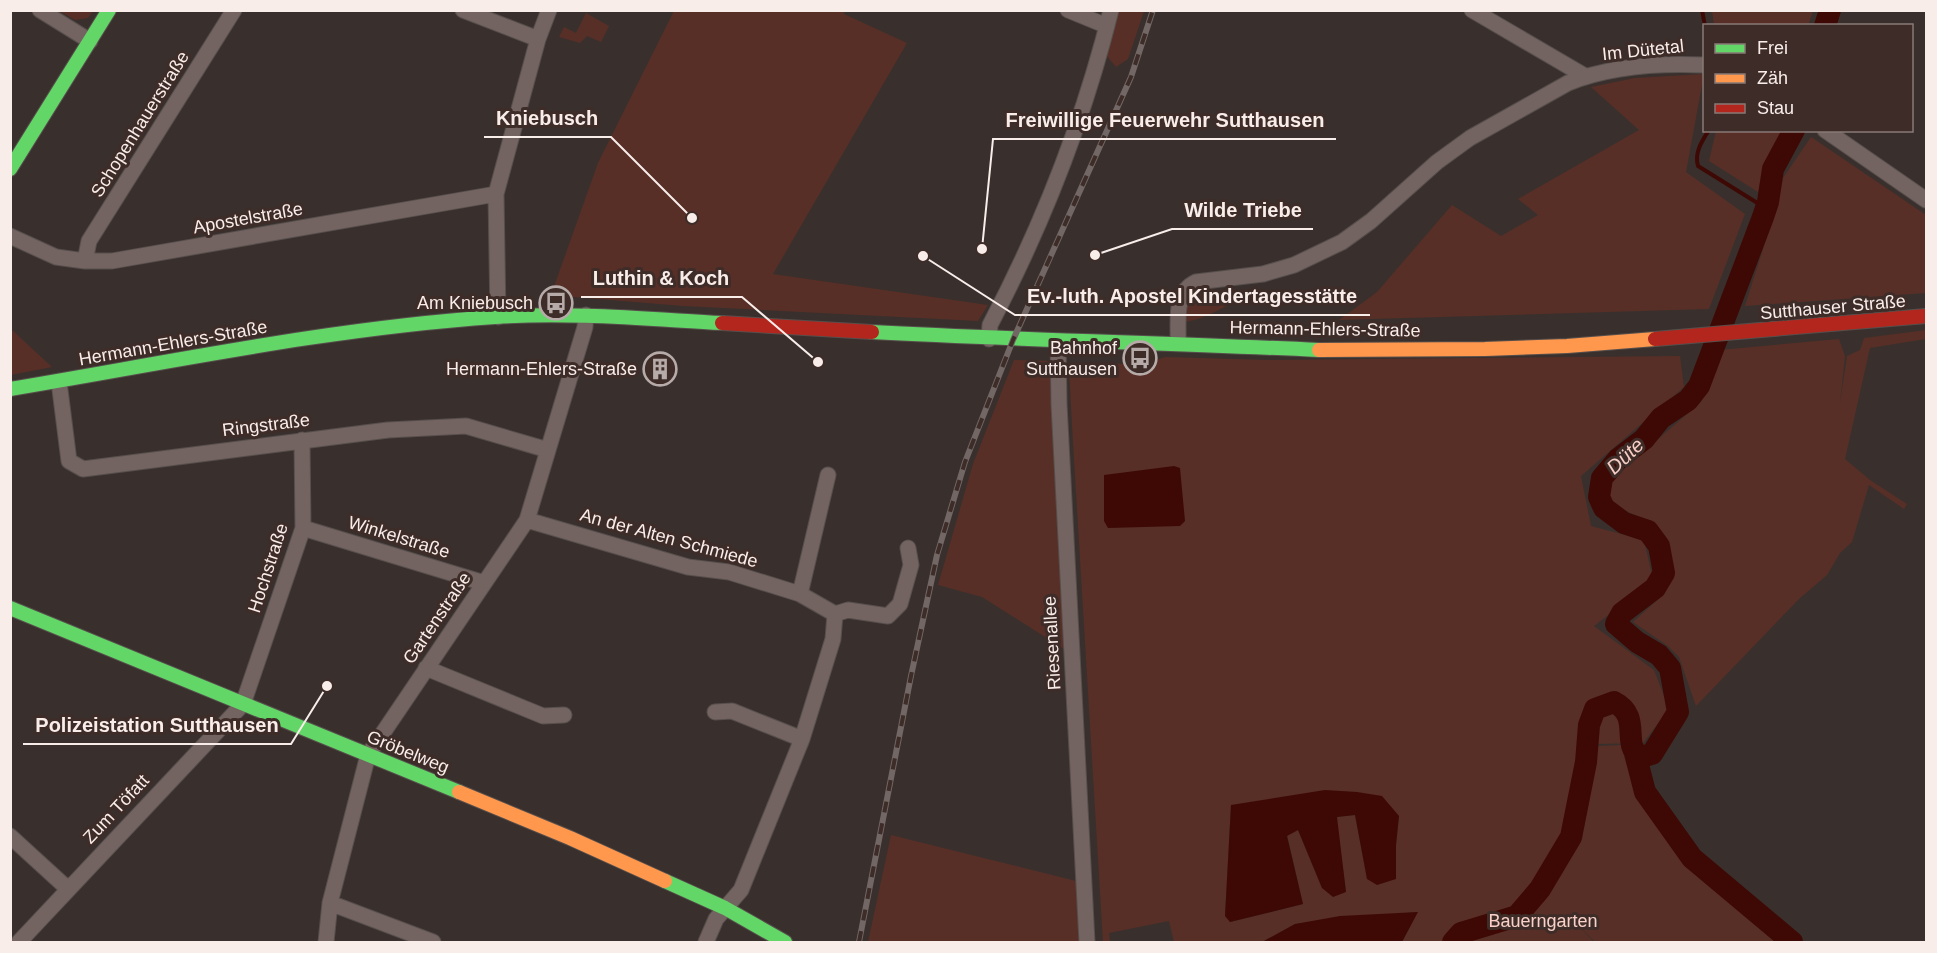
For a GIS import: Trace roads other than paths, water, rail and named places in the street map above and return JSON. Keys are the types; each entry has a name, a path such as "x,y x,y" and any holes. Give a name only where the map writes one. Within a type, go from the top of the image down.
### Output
{"street":[{"path":"40,10 90,41"},
{"path":"10,169 109,10"},
{"name":"Schopenhauerstraße","path":"85,261 89,241 234,10"},
{"path":"463,10 538,39"},
{"path":"498,317 496,194 538,39 549,10"},
{"path":"1068,10 1107,26"},
{"path":"989,339 990,325 1027,250 1058,176 1098,60 1111,10"},
{"path":"1472,10 1585,76"},
{"name":"Im Dütetal","path":"1178,343 1179,302 1182,292 1188,285 1196,282 1263,274 1294,265 1342,242 1371,221 1437,162 1470,138 1568,83 1585,76 1633,67 1670,64 1703,65"},
{"path":"1828,132 1926,200"},
{"name":"Apostelstraße","path":"10,236 56,257 85,261 112,261 496,194"},
{"name":"Hermann-Ehlers-Straße","path":"10,389 408,324 498,317 586,315 989,339 1178,343 1329,350 1567,346 1708,336"},
{"name":"Gartenstraße","path":"326,942 330,903 368,755 527,520 585,327 586,315"},
{"name":"Sutthauser Straße","path":"1708,336 1926,316"},
{"name":"Riesenallee","path":"1058,342 1059,404 1087,942"},
{"name":"Ringstraße","path":"59,381 69,461 83,469 388,430 466,426 548,450"},
{"name":"Hochstraße","path":"243,704 303,528 302,440"},
{"path":"800,594 828,475"},
{"name":"An der Alten Schmiede","path":"527,520 688,567 729,572 800,594 835,614"},
{"name":"Winkelstraße","path":"303,528 484,583"},
{"path":"706,942 716,919 741,890 802,739 833,639 835,614 848,610 888,616 900,604 911,565 908,548"},
{"name":"Gröbelweg","path":"10,609 570,838 725,908 785,942"},
{"path":"426,668 543,716 564,715"},
{"name":"Zum Töfatt","path":"18,942 243,704"},
{"path":"715,712 732,711 802,739"},
{"path":"10,836 68,889"},
{"path":"330,903 433,942"}],"waterway":[{"path":"1702,10 1705,24"},
{"name":"Düte","path":"1826,24 1830,10"},
{"path":"1708,132 1698,152 1698,166 1759,204 1763,217"},
{"name":"Düte","path":"1453,942 1461,933 1517,916 1540,889 1571,837 1586,762 1589,725 1595,709 1614,702 1623,708 1630,723 1632,745 1641,757 1652,754 1678,712 1670,668 1659,655 1637,642 1616,624 1622,613 1655,588 1664,573 1659,546 1648,531 1624,523 1604,508 1599,497 1602,478 1618,459 1644,439 1661,418 1688,400 1699,386 1763,217 1768,202 1773,169 1793,132"},
{"name":"Düte","path":"1635,753 1645,792 1692,858 1792,942"}],"railway":[{"path":"859,942 937,555 965,462 1013,340 1131,77 1153,10"}],"place":[{"name":"Kniebusch","path":"692,218"},
{"name":"Freiwillige Feuerwehr Sutthausen","path":"982,249"},
{"name":"Wilde Triebe","path":"1095,255"},
{"name":"Ev.-luth. Apostel Kindertagesstätte","path":"923,256"},
{"name":"Am Kniebusch","path":"556,303"},
{"name":"Bahnhof Sutthausen","path":"1140,358"},
{"name":"Luthin & Koch","path":"818,362"},
{"name":"Hermann-Ehlers-Straße","path":"660,369"},
{"name":"Polizeistation Sutthausen","path":"327,686"}],"park label":[{"name":"Bauerngarten","path":"1543,921"}]}
